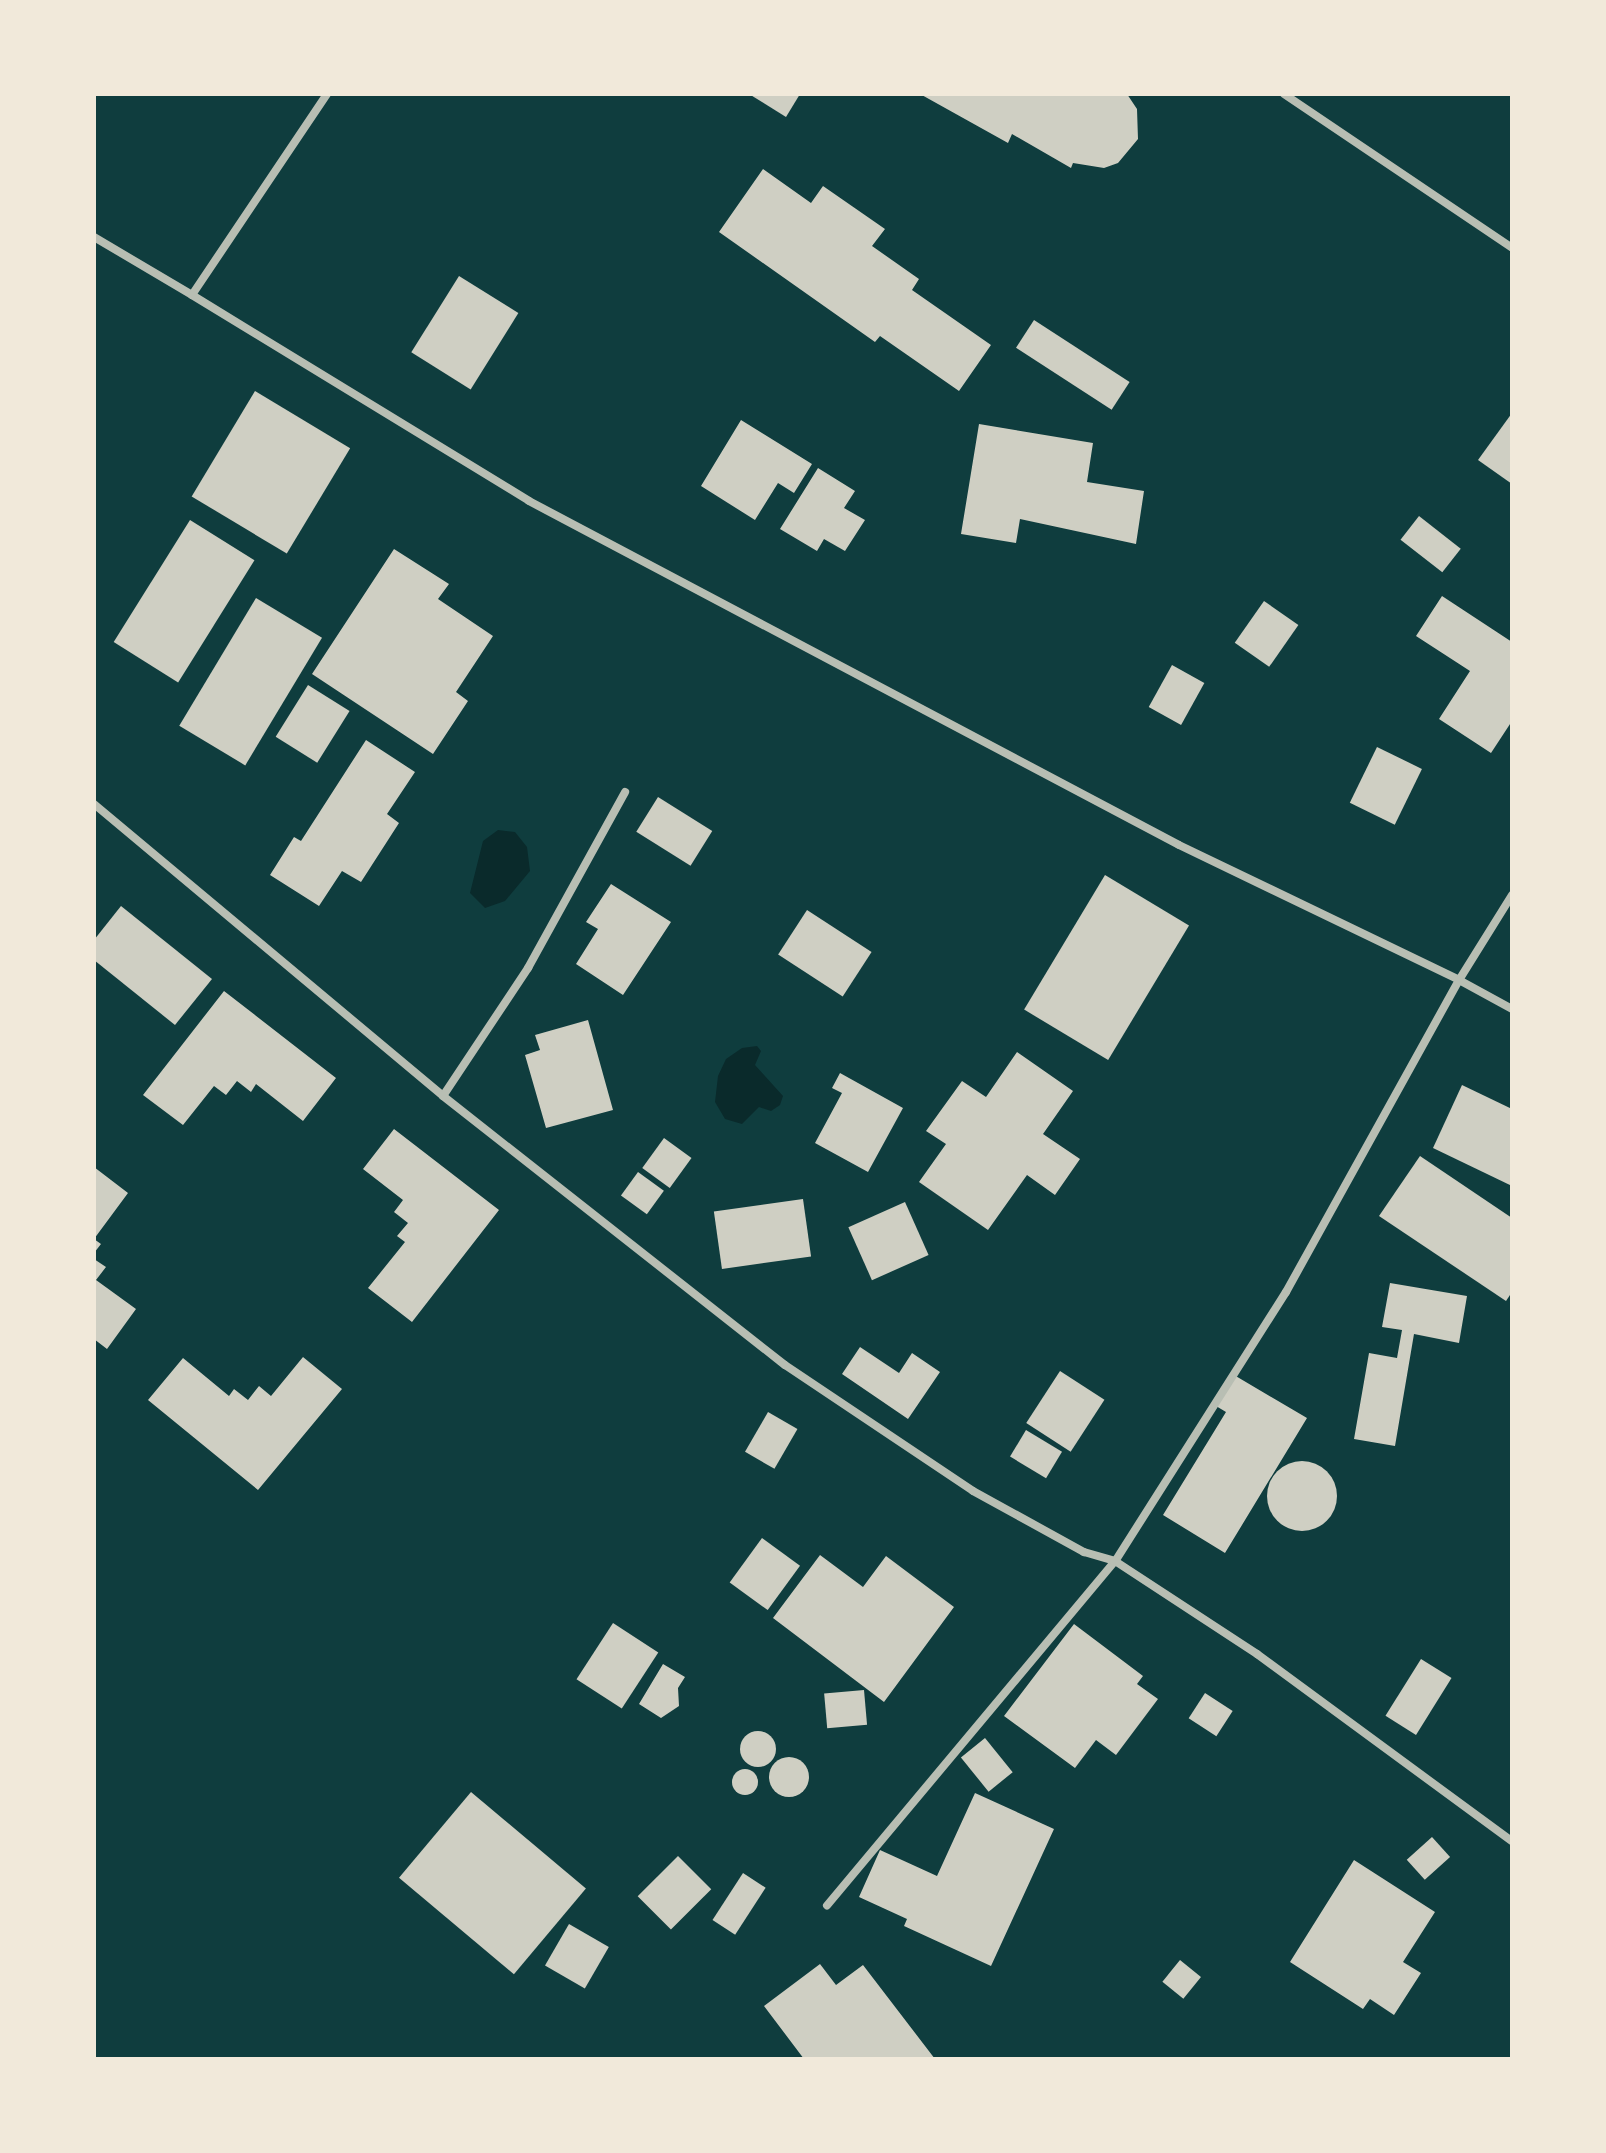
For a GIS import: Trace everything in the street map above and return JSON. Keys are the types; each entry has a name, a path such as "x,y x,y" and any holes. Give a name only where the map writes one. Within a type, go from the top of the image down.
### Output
{"street":[{"path":"192,295 327,94"},
{"path":"1284,94 1512,248"},
{"path":"94,237 529,501 1179,845 1459,980 1512,1009"},
{"path":"443,1096 528,968 625,792"},
{"path":"94,804 443,1096 785,1365 973,1491 1084,1552 1115,1561 1257,1654 1512,1841"},
{"path":"827,1905 1115,1561 1286,1292 1459,980 1512,895"}],"water":[{"path":"498,830 515,832 527,847 530,871 505,901 485,908 470,893 483,841"},
{"path":"757,1046 761,1051 755,1065 783,1096 780,1105 771,1111 759,1107 742,1124 725,1119 715,1102 718,1076 726,1059 742,1048"}],"building":[{"path":"749,94 800,94 786,117"},
{"path":"920,94 1127,94 1137,109 1138,139 1118,163 1104,168 1073,163 1071,168 1012,134 1008,143"},
{"path":"763,169 811,203 823,186 885,229 872,246 919,279 912,290 991,345 959,391 880,336 875,342 719,232"},
{"path":"459,276 518,313 471,389 411,352"},
{"path":"1034,320 1130,382 1112,410 1016,348"},
{"path":"255,391 350,448 287,554 192,496"},
{"path":"1512,413 1512,484 1478,460"},
{"path":"741,420 812,464 794,493 778,483 755,520 701,486"},
{"path":"979,424 1093,443 1087,482 1144,491 1136,544 1020,519 1016,543 961,534"},
{"path":"818,468 855,491 844,508 865,520 845,551 824,539 817,551 780,529"},
{"path":"1419,516 1461,549 1442,572 1401,540"},
{"path":"190,520 254,560 178,682 114,642"},
{"path":"394,549 449,584 438,599 493,636 456,692 468,701 433,754 312,674"},
{"path":"1442,596 1512,642 1512,721 1491,753 1439,719 1470,671 1416,636"},
{"path":"256,598 322,638 245,765 179,726"},
{"path":"1264,601 1298,625 1269,667 1235,643"},
{"path":"1172,665 1204,683 1181,725 1149,707"},
{"path":"308,685 350,711 317,763 276,737"},
{"path":"366,740 415,772 387,814 399,823 361,882 342,871 319,906 270,875 294,837 301,841"},
{"path":"1377,747 1422,769 1395,825 1350,803"},
{"path":"658,797 712,831 691,866 636,832"},
{"path":"1105,875 1189,925 1108,1060 1024,1010"},
{"path":"611,884 671,922 623,995 576,964 598,929 586,922"},
{"path":"121,906 212,979 175,1025 94,960 94,940"},
{"path":"807,910 872,952 843,996 778,954"},
{"path":"224,991 336,1078 303,1121 256,1084 251,1092 237,1081 226,1095 214,1086 183,1125 143,1095"},
{"path":"588,1020 613,1110 546,1128 525,1055 540,1050 535,1035"},
{"path":"1017,1052 1073,1091 1043,1134 1080,1159 1055,1195 1027,1175 988,1230 919,1182 946,1144 926,1131 962,1081 986,1097"},
{"path":"840,1073 903,1108 868,1172 815,1143 842,1093 832,1088"},
{"path":"1462,1085 1512,1109 1512,1186 1433,1148"},
{"path":"394,1129 499,1210 412,1322 368,1288 405,1242 397,1236 408,1223 394,1212 403,1200 363,1169"},
{"path":"664,1138 692,1158 670,1188 642,1168"},
{"path":"1420,1156 1512,1218 1512,1292 1506,1301 1379,1216"},
{"path":"94,1167 128,1193 94,1239"},
{"path":"638,1172 664,1191 647,1214 621,1195"},
{"path":"803,1199 811,1256 722,1269 714,1212"},
{"path":"905,1202 929,1255 872,1280 848,1227"},
{"path":"94,1239 101,1244 94,1253"},
{"path":"94,1259 106,1267 96,1280 136,1309 107,1349 94,1339"},
{"path":"1390,1283 1467,1296 1459,1343 1414,1334 1395,1446 1354,1439 1369,1353 1397,1358 1402,1330 1382,1327"},
{"path":"860,1347 899,1373 912,1353 940,1372 908,1419 842,1374"},
{"path":"303,1357 342,1389 258,1490 148,1400 183,1358 229,1396 234,1389 248,1400 259,1386 271,1396"},
{"path":"1060,1371 1104,1400 1071,1452 1026,1423"},
{"path":"1234,1375 1307,1418 1225,1553 1163,1515 1226,1412 1216,1406"},
{"path":"768,1412 797,1429 774,1469 745,1452"},
{"path":"1026,1430 1062,1452 1046,1478 1010,1457"},
{"path":"1302,1461 1327,1471 1337,1496 1327,1521 1302,1531 1277,1521 1267,1496 1277,1471"},
{"path":"762,1538 800,1566 768,1610 730,1582"},
{"path":"820,1555 863,1587 886,1556 954,1607 884,1702 773,1618"},
{"path":"613,1623 658,1652 622,1709 577,1679"},
{"path":"1074,1624 1143,1676 1137,1684 1158,1699 1116,1755 1096,1740 1075,1768 1004,1716"},
{"path":"1421,1659 1452,1678 1416,1735 1385,1716"},
{"path":"663,1664 685,1677 678,1688 679,1706 661,1718 639,1704"},
{"path":"864,1690 867,1725 827,1728 824,1693"},
{"path":"1205,1693 1233,1711 1216,1736 1189,1718"},
{"path":"758,1731 771,1736 776,1749 771,1762 758,1767 745,1762 740,1749 745,1736"},
{"path":"985,1738 1013,1772 989,1792 961,1758"},
{"path":"789,1757 803,1763 809,1777 803,1791 789,1797 775,1791 769,1777 775,1763"},
{"path":"745,1769 754,1773 758,1782 754,1791 745,1795 736,1791 732,1782 736,1773"},
{"path":"471,1792 586,1888 514,1974 399,1878"},
{"path":"975,1793 1054,1829 991,1966 904,1926 907,1919 859,1897 880,1850 937,1876"},
{"path":"1432,1837 1450,1857 1425,1880 1407,1860"},
{"path":"678,1856 711,1889 671,1930 638,1896"},
{"path":"1354,1860 1435,1912 1403,1962 1421,1973 1394,2015 1370,1999 1363,2009 1290,1962"},
{"path":"743,1873 766,1888 735,1935 713,1920"},
{"path":"569,1924 609,1947 585,1989 545,1966"},
{"path":"1180,1960 1201,1977 1183,1999 1162,1982"},
{"path":"820,1964 836,1985 863,1965 935,2059 804,2059 764,2006"}]}
